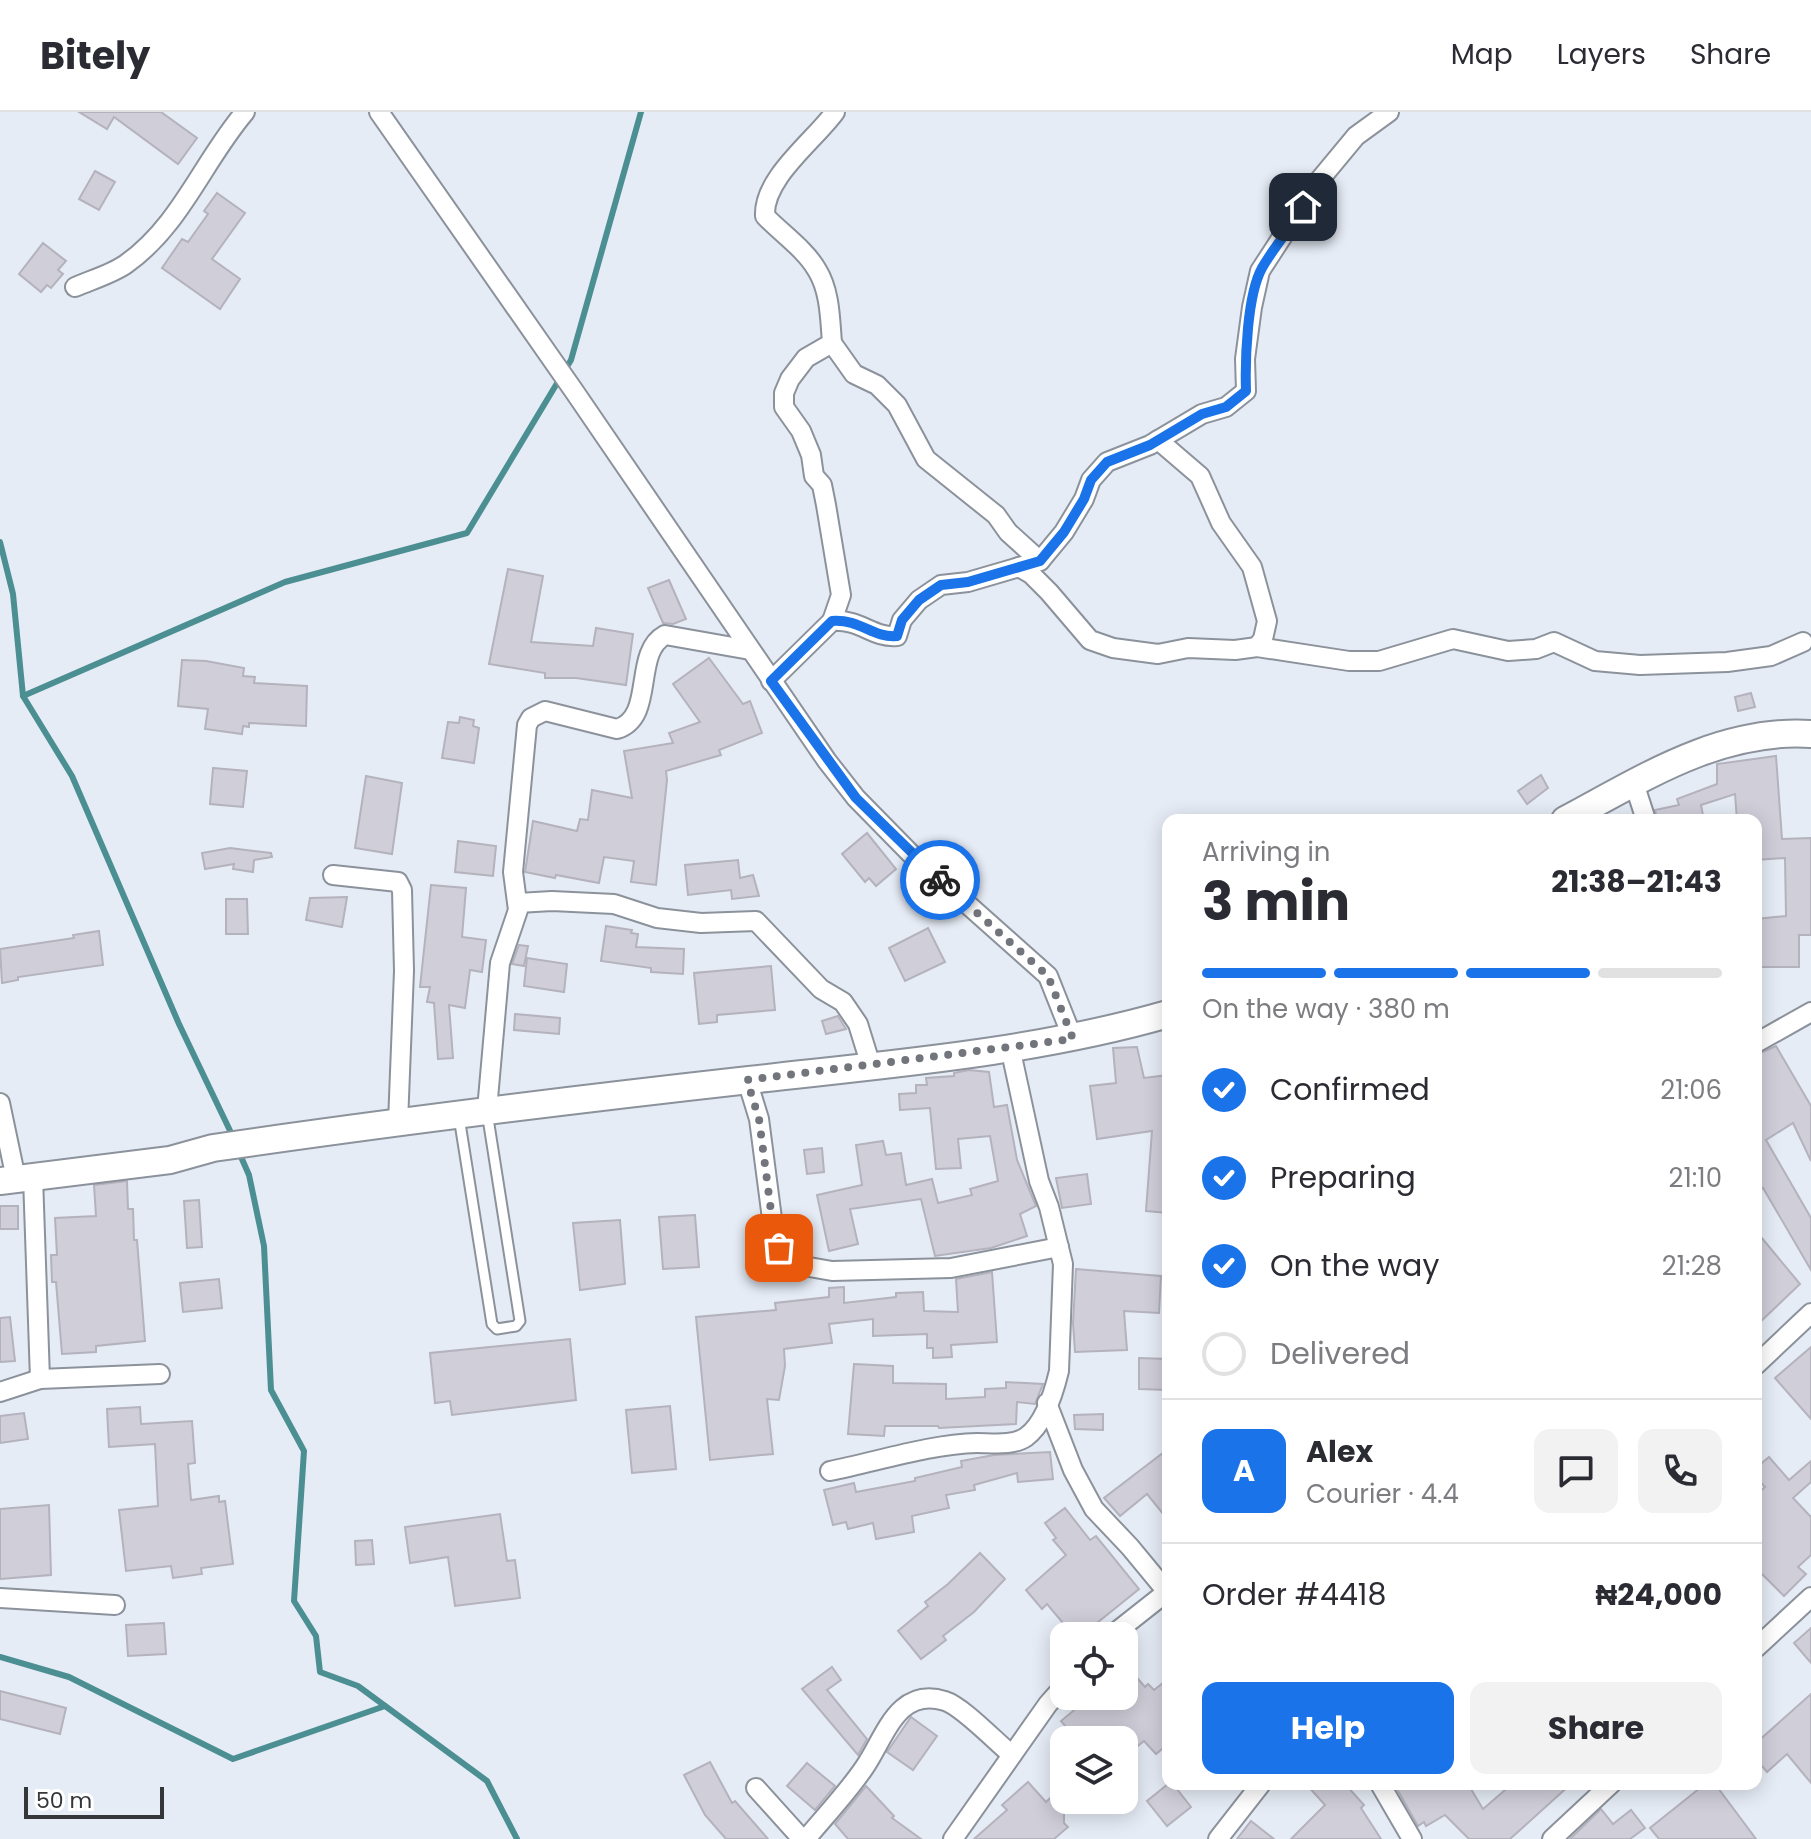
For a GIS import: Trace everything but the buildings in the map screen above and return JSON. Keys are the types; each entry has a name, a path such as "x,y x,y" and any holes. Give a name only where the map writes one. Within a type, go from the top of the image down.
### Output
{"main road":[{"path":"1576,814 1701,751 1763,734 1811,734"},
{"path":"16,1179 170,1160 213,1148 487,1110 871,1066 1073,1039 1162,1016"}],"street":[{"path":"75,287 125,265 159,235 184,203 229,130 245,112"},
{"path":"379,112 555,363 771,681 856,798 912,855 1048,976 1073,1039"},
{"path":"835,112 767,195 765,216 816,269 824,286 832,343 854,374 877,385 897,405 926,459 996,515 1008,532 1040,561"},
{"path":"832,621 846,620 862,624 884,637 897,636 902,620 919,600 941,585 968,582 1040,561 1064,532 1084,499 1091,480 1107,462 1158,440 1202,414 1226,407 1246,391 1245,359 1260,271 1317,183 1356,136 1389,112"},
{"path":"771,681 832,621 841,595 822,485 814,476 811,455 801,431 784,407 784,393 790,379 806,358 832,343"},
{"path":"1158,440 1200,476 1221,523 1252,567 1267,621 1263,639 1257,647"},
{"path":"1019,567 1049,592 1090,640 1113,648 1158,654 1188,648 1235,650 1257,647 1280,653 1349,661 1379,661 1453,639 1508,651 1536,649 1554,642 1595,661 1640,665 1727,662 1771,656 1803,642"},
{"path":"487,1110 500,963 518,903 513,872 527,725 531,718 545,711 617,729 628,725 635,716 651,652 656,640 665,635 750,650"},
{"path":"1634,783 1644,814"},
{"path":"333,875 388,879 398,882 402,890 404,971 398,1123"},
{"path":"518,903 614,904 657,918 701,923 756,921 821,989 843,1002 858,1024 871,1066"},
{"path":"1762,1040 1811,1012"},
{"path":"830,1471 966,1443 1014,1442 1025,1438 1035,1428 1047,1403 1059,1371 1063,1275 1059,1247 1039,1181 1010,1047"},
{"path":"747,1080 759,1119 774,1234 779,1248 798,1265 832,1271 951,1268 1059,1247"},
{"path":"0,1103 16,1179 40,1379"},
{"path":"1762,1359 1811,1313"},
{"path":"0,1392 40,1379 160,1374"},
{"path":"1047,1403 1073,1470 1094,1509 1162,1585"},
{"path":"1129,1622 1162,1597"},
{"path":"1762,1642 1811,1597"},
{"path":"0,1598 115,1605"},
{"path":"756,1788 804,1839 864,1767 892,1719 907,1705 921,1699 946,1702 1012,1755"},
{"path":"953,1839 1050,1702"},
{"path":"1218,1839 1256,1790"},
{"path":"1383,1790 1412,1839"},
{"path":"1552,1839 1605,1790"}],"lane":[{"path":"459,1114 492,1324 497,1329 516,1326 520,1321 487,1110"}],"waterway":[{"path":"23,696 285,582 467,533 571,360 641,112"},
{"path":"0,542 13,594 23,696 72,776 179,1024 234,1139"},
{"path":"238,1150 249,1175 264,1246 271,1390 304,1451 294,1601 316,1636 320,1672 358,1686 487,1781 517,1839"},
{"path":"0,1657 69,1677 233,1759 385,1706"}],"way so far":[{"path":"779,1248 774,1234 759,1119 747,1080 1073,1039 1048,976 940,880"}],"route":[{"path":"940,880 856,798 771,681 832,621 846,620 862,624 884,637 897,636 902,620 919,600 941,585 968,582 1040,561 1064,532 1084,499 1091,480 1107,462 1150,445 1202,414 1226,407 1246,391 1245,359 1260,271 1303,207"}]}
